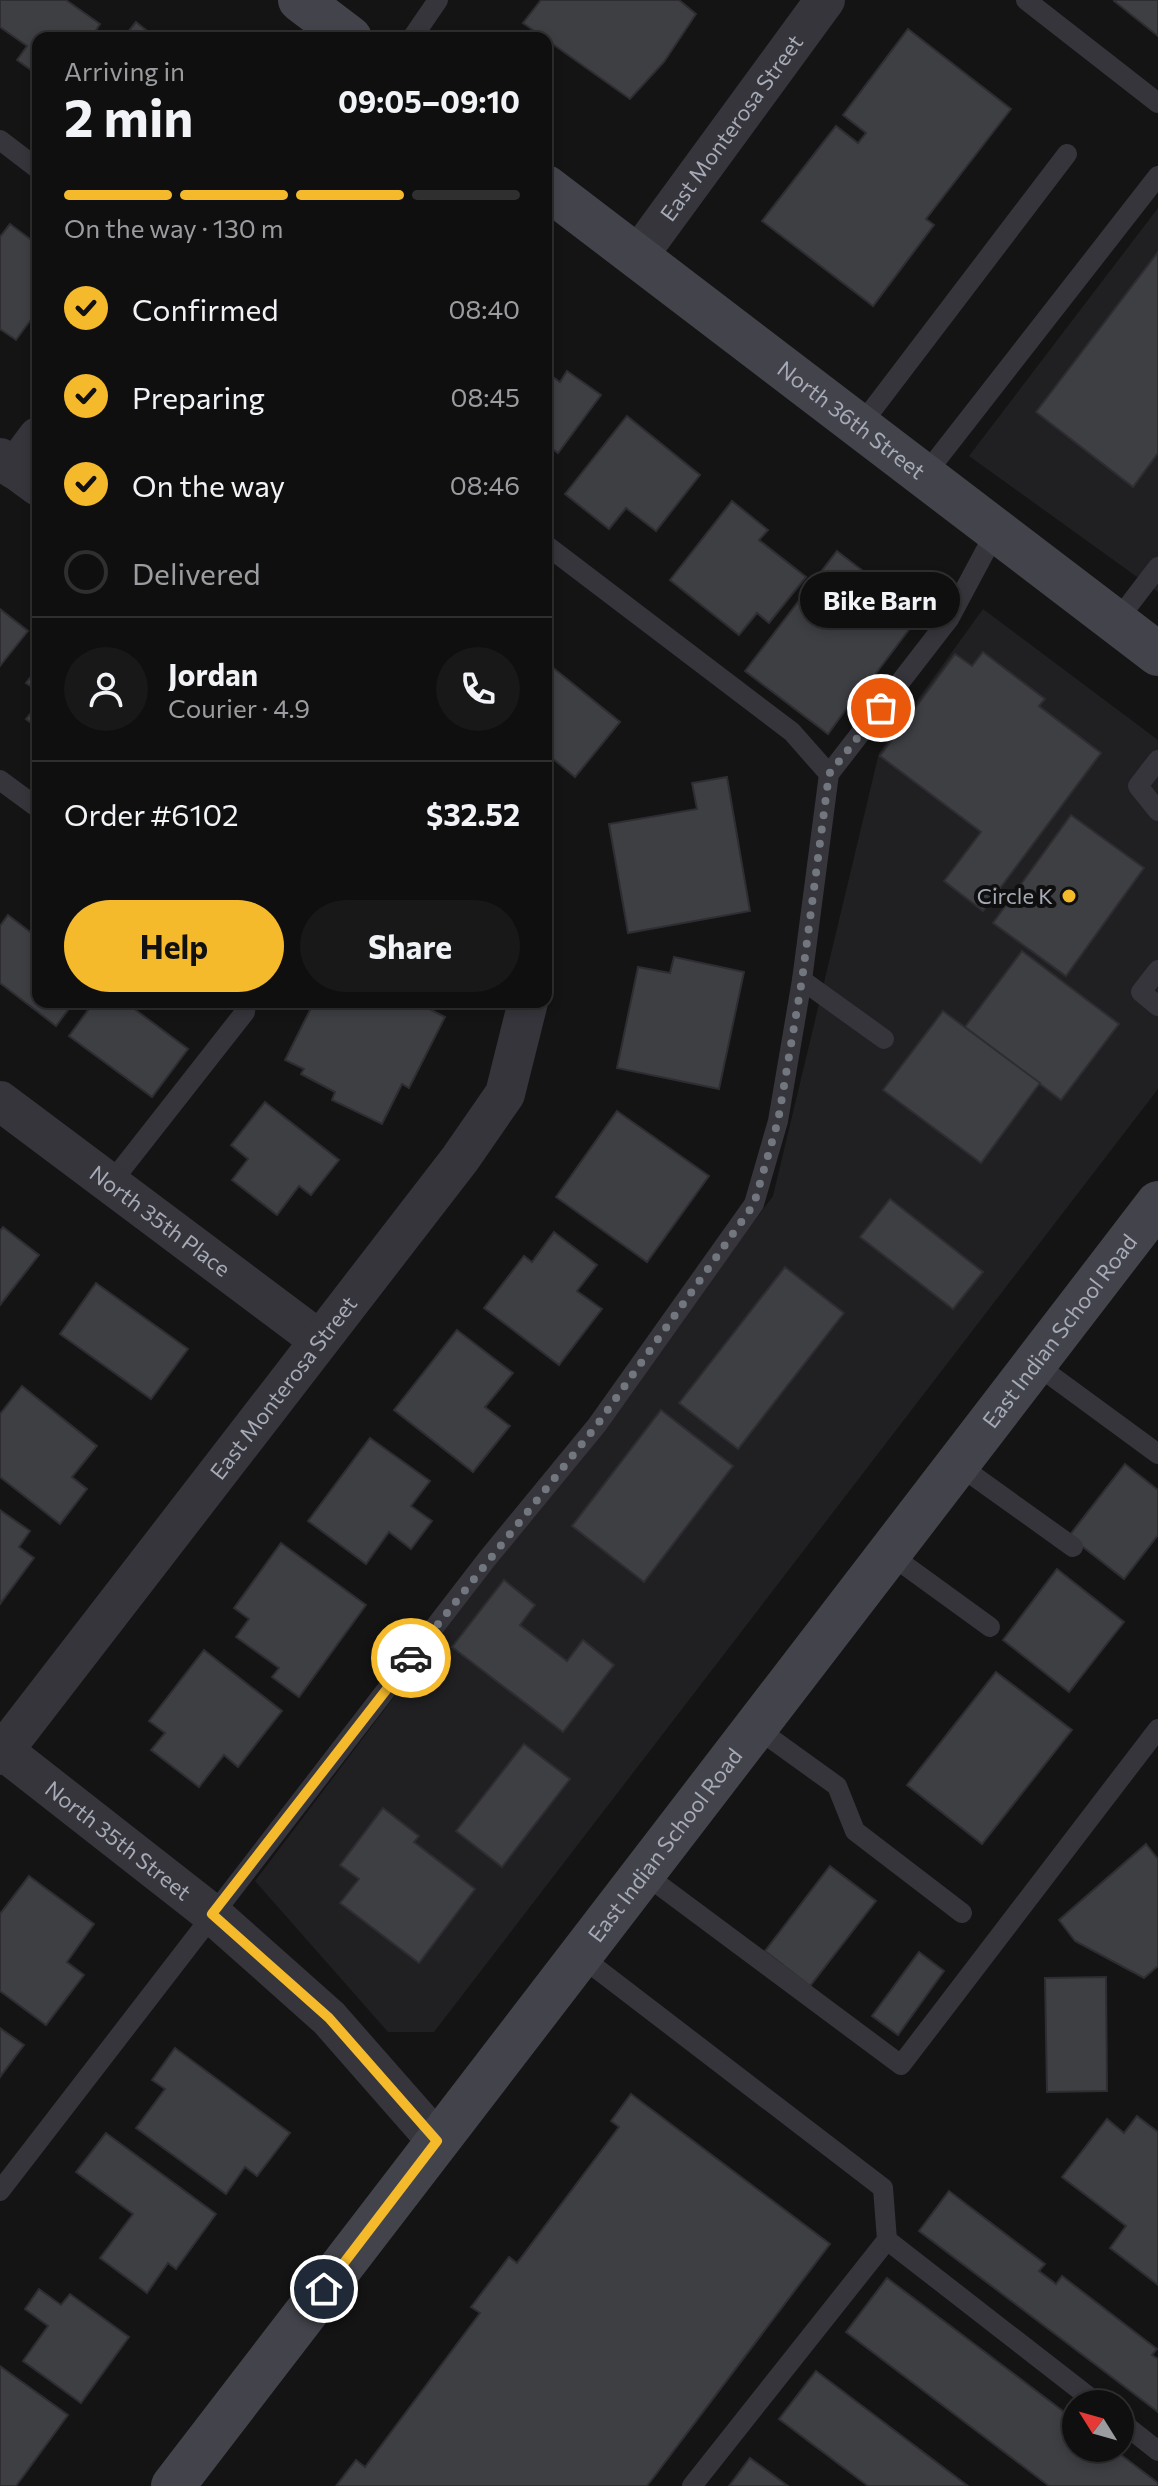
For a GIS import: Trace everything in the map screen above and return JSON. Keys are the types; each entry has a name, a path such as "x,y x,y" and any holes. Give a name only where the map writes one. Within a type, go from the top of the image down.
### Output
{"main road":[{"path":"300,0 339,32"},
{"name":"North 36th Street","path":"552,192 1158,654"},
{"name":"East Indian School Road","path":"173,2486 1158,1203"}],"street":[{"name":"East Monterosa Street","path":"637,257 825,0"},
{"path":"17,471 32,447"},
{"name":"East Monterosa Street","path":"1,1751 460,1159 505,1094 526,1008"},
{"name":"North 35th Place","path":"0,1101 319,1340"},
{"name":"North 35th Street","path":"1,1751 212,1914 329,2018 437,2141"}],"lane":[{"path":"416,32 438,0"},
{"path":"1026,0 1158,103"},
{"path":"0,140 32,164"},
{"path":"860,426 1067,154"},
{"path":"924,476 1158,176"},
{"path":"0,2191 487,1559 597,1425 754,1204 778,1121 802,980 829,774 949,619 996,531"},
{"path":"552,550 792,732 829,774"},
{"path":"1116,622 1158,567"},
{"path":"1158,760 1138,786 1158,811"},
{"path":"0,780 32,804"},
{"path":"1158,970 1141,992 1158,1006"},
{"path":"802,980 884,1039"},
{"path":"110,1184 245,1008"},
{"path":"1034,1363 1158,1454"},
{"path":"957,1464 1073,1547"},
{"path":"888,1553 990,1627"},
{"path":"755,1727 837,1786 855,1831 962,1913"},
{"path":"643,1873 901,2065 1158,1729"},
{"path":"579,1955 883,2188 887,2240 692,2486"},
{"path":"887,2240 1080,2390"},
{"path":"1134,2432 1158,2451"}],"shaded area":[{"path":"1158,208 1158,592 969,456"},
{"path":"983,609 1158,740 1158,1089 434,2032 388,2032 255,1881 773,1196 879,753"}],"building":[{"path":"0,0 66,0 100,24 95,32 32,32 32,71 17,60 27,46 0,27"},
{"path":"541,0 679,0 696,14 664,62 630,99 552,44 552,32 536,32 523,23"},
{"path":"1158,0 1158,36 1114,1"},
{"path":"136,22 148,32 128,32"},
{"path":"908,29 1011,109 926,219 934,225 873,306 762,221 836,126 858,143 866,133 843,115"},
{"path":"10,224 32,240 32,318 16,340 0,329 0,237"},
{"path":"1158,252 1158,453 1133,487 1036,412"},
{"path":"567,371 601,395 558,453 552,448 552,376 560,382"},
{"path":"627,416 700,475 656,531 626,508 609,529 565,494"},
{"path":"732,501 768,530 759,540 806,577 769,623 757,613 739,635 670,580"},
{"path":"837,551 920,615 871,680 881,688 858,717 847,708 828,734 745,671"},
{"path":"0,609 28,631 0,666"},
{"path":"983,652 1045,699 1039,706 1101,753 983,911 944,881 981,832 880,756 955,654 972,666"},
{"path":"552,667 620,722 575,777 552,758"},
{"path":"727,777 750,911 628,933 609,824 697,809 692,783"},
{"name":"Circle K","path":"1071,815 1144,868 1066,976 993,923"},
{"path":"8,915 32,933 32,1008 0,983 0,926"},
{"path":"1022,951 1119,1024 1061,1100 965,1027"},
{"path":"674,957 744,972 719,1089 617,1068 638,967 670,973"},
{"path":"33,1008 70,1008 56,1026"},
{"path":"90,1008 133,1008 188,1049 152,1097 69,1036"},
{"path":"311,1008 428,1008 445,1017 409,1088 402,1084 382,1124 332,1100 335,1092 301,1074 304,1069 285,1060"},
{"path":"943,1011 1040,1083 981,1163 883,1090"},
{"path":"265,1102 339,1160 311,1195 299,1186 277,1215 232,1180 248,1159 231,1145"},
{"path":"617,1111 709,1176 647,1262 556,1197"},
{"path":"890,1199 983,1272 953,1309 860,1237"},
{"path":"3,1227 39,1255 0,1305 0,1231"},
{"path":"554,1232 597,1265 577,1291 602,1309 559,1365 484,1308 524,1256 532,1262"},
{"path":"785,1267 844,1313 738,1449 679,1403"},
{"path":"96,1283 188,1349 151,1399 60,1334"},
{"path":"457,1330 513,1373 485,1407 510,1426 473,1472 394,1410"},
{"path":"22,1386 97,1446 72,1477 87,1489 60,1524 0,1477 0,1414"},
{"path":"661,1410 733,1466 644,1582 572,1526"},
{"path":"370,1438 430,1481 411,1506 432,1521 411,1549 389,1532 366,1564 308,1521"},
{"path":"1125,1464 1158,1490 1158,1535 1124,1579 1069,1536"},
{"path":"0,1510 30,1531 19,1547 34,1558 0,1604"},
{"path":"281,1543 366,1605 299,1697 272,1677 279,1668 236,1637 249,1619 234,1608"},
{"path":"1057,1569 1124,1622 1069,1692 1003,1640"},
{"path":"504,1580 535,1605 520,1625 567,1661 583,1640 614,1665 563,1732 452,1647"},
{"path":"204,1650 282,1711 238,1767 224,1755 199,1787 151,1750 165,1733 149,1721"},
{"path":"996,1672 1072,1730 982,1844 907,1785"},
{"path":"524,1744 570,1779 502,1867 456,1831"},
{"path":"383,1808 419,1836 414,1842 475,1889 419,1963 340,1903 359,1879 340,1865"},
{"path":"1146,1844 1158,1859 1158,1966 1144,1978 1075,1941 1059,1920"},
{"path":"830,1866 876,1901 810,1986 765,1951"},
{"path":"29,1876 94,1924 67,1962 84,1975 46,2025 0,1991 0,1914"},
{"path":"919,1952 944,1971 898,2035 872,2016"},
{"path":"1106,1977 1107,2091 1047,2092 1045,1978"},
{"path":"0,2028 24,2045 0,2077"},
{"path":"175,2048 290,2133 257,2176 245,2167 226,2194 136,2128 165,2089 152,2080"},
{"path":"631,2094 830,2244 647,2486 336,2486 356,2460 365,2467 480,2313 471,2307 509,2257 517,2263 619,2127 611,2121"},
{"path":"1137,2116 1158,2132 1158,2285 1110,2248 1126,2226 1062,2177 1107,2119 1124,2133"},
{"path":"106,2133 216,2214 176,2269 168,2263 147,2293 100,2258 133,2214 76,2172"},
{"path":"949,2191 1045,2264 1039,2271 1056,2284 1062,2276 1157,2349 1152,2355 1158,2359 1158,2412 1134,2394 1134,2390 1129,2390 919,2231"},
{"path":"887,2278 1062,2410 1062,2462 1130,2462 1158,2486 1049,2486 846,2332"},
{"path":"39,2289 61,2305 70,2294 129,2337 81,2403 23,2361 48,2326 25,2309"},
{"path":"0,2366 68,2415 16,2486 0,2486"},
{"path":"816,2371 968,2486 868,2486 779,2419"},
{"path":"750,2458 788,2486 729,2486"}],"way so far":[{"path":"411,1658 597,1425 754,1204 778,1121 802,980 829,774 881,708"}],"place":[{"name":"Bike Barn","path":"881,708"},
{"name":"Circle K","path":"1069,896"}],"route":[{"path":"324,2289 437,2141 329,2018 212,1914 411,1658"}]}
